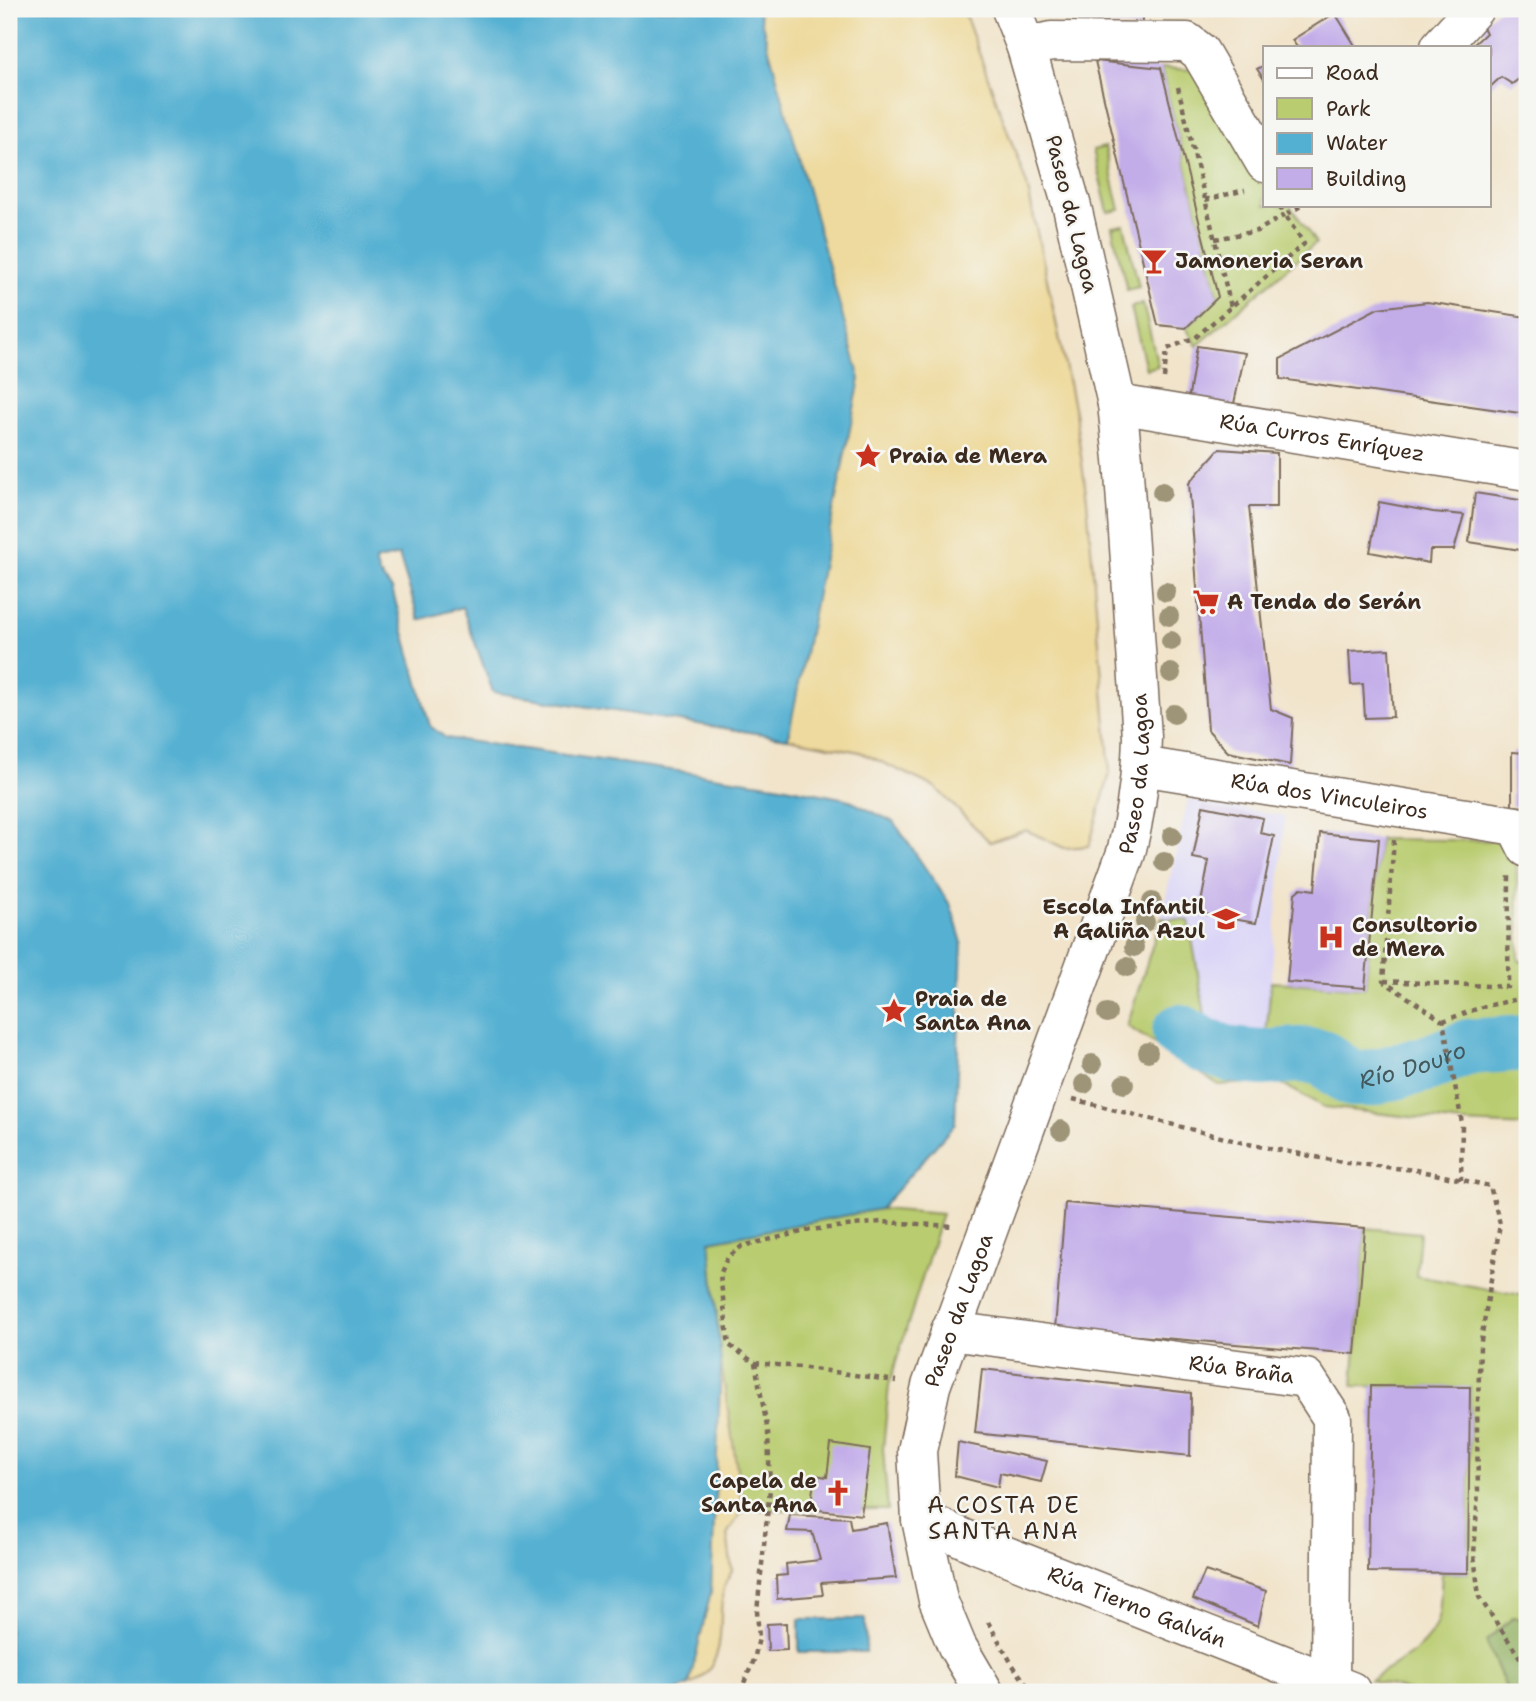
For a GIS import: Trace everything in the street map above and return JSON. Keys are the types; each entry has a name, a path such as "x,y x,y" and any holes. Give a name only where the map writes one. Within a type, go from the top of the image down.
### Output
{"street":[{"name":"Paseo da Lagoa","path":"984,1692 957,1646 938,1600 921,1519 917,1451 931,1386 950,1331 1126,853 1138,807 1142,737 1117,404 1072,207 1026,47 1011,9"},
{"path":"1441,46 1474,9"},
{"path":"1026,47 1051,41 1187,42 1200,52 1259,175"},
{"name":"Rúa Curros Enríquez","path":"1117,404 1527,471"},
{"name":"Rúa dos Vinculeiros","path":"1141,766 1517,833"},
{"name":"Rúa Braña","path":"950,1331 1306,1378 1332,1418 1342,1688"},
{"name":"Rúa Tierno Galván","path":"921,1519 976,1544 1342,1688"}],"path":[{"path":"1178,86 1231,307"},
{"path":"1205,200 1259,175"},
{"path":"1164,384 1167,349 1196,337 1304,244 1279,206"},
{"path":"1215,239 1257,231 1301,206"},
{"path":"1383,981 1395,833"},
{"path":"1508,1001 1517,833"},
{"path":"1383,981 1508,987"},
{"path":"1383,981 1443,1021 1462,1123 1461,1180"},
{"path":"1443,1021 1482,1007 1527,997"},
{"path":"1070,1098 1248,1144 1348,1163 1416,1170 1490,1186 1500,1224 1480,1347 1478,1490 1474,1555 1479,1597 1527,1668"},
{"path":"901,1382 755,1363 729,1345 720,1275 727,1258 743,1246 810,1230 881,1222 960,1227"},
{"path":"740,1692 754,1660 759,1638 757,1611 770,1489 768,1432 755,1363"},
{"path":"985,1615 1012,1664 1032,1692"}],"shaded area":[{"name":"Escola Infantil A Galiña Azul","path":"1188,799 1285,816 1266,1038 1206,1021 1189,921 1161,918"}],"green space":[{"path":"1161,68 1212,71 1263,160 1263,206 1291,206 1316,243 1197,346 1186,328 1218,296"},
{"path":"1105,147 1120,210 1108,212 1093,150"},
{"path":"1124,225 1139,287 1127,290 1112,227"},
{"path":"1143,304 1158,366 1146,369 1131,307"},
{"path":"1379,839 1516,841 1519,961 1527,962 1527,1026 1493,1030 1515,1058 1527,1061 1527,1126 1462,1123 1324,1107 1277,1081 1219,1085 1127,1026 1161,918 1189,921 1206,1021 1266,1037 1271,982 1365,988"},
{"path":"880,1209 942,1214 889,1385 883,1449 888,1510 743,1510 721,1364 710,1241"},
{"path":"1365,1228 1420,1233 1416,1276 1527,1296 1527,1622 1514,1617 1486,1641 1508,1692 1412,1692 1370,1680 1413,1653 1430,1635 1439,1613 1442,1573 1468,1573 1470,1388 1353,1386"},
{"path":"1514,1617 1527,1622 1527,1692 1508,1692 1486,1641"}],"sand":[{"name":"Praia de Mera","path":"679,9 963,9 1027,185 1075,412 1087,500 1110,773 1089,846 1064,848 1026,830 990,842 935,787 860,752 788,738 512,695"},
{"path":"711,1364 721,1364 743,1510 727,1534 732,1571 722,1596 718,1650 705,1674 690,1685 672,1692"}],"water":[{"path":"9,9 758,9 860,379 788,738 493,692 462,607 419,620 399,555 375,561 379,574 392,589 430,726 446,738 776,785 846,799 894,822 951,906 962,943 955,1124 880,1209 710,1241 721,1364 711,1591 689,1685 672,1692 9,1692"},
{"path":"1527,1026 1527,1061 1470,1056 1467,1041 1493,1030"},
{"path":"799,1619 865,1619 866,1652 799,1652"}],"building":[{"path":"1099,9 1143,9 1141,28 1097,23"},
{"path":"1499,9 1527,9 1527,73 1512,84 1501,77 1490,87 1490,46 1472,46 1486,33 1482,25"},
{"path":"1335,13 1355,46 1296,46 1292,40"},
{"path":"1095,61 1161,68 1218,297 1186,328 1158,325"},
{"path":"1263,66 1263,78 1257,69"},
{"path":"1427,302 1527,317 1527,414 1280,379 1280,359 1378,308"},
{"path":"1197,346 1245,353 1233,408 1188,401"},
{"path":"1219,449 1277,453 1277,507 1249,507 1271,709 1293,718 1290,765 1228,752 1208,730 1189,483"},
{"path":"1475,493 1527,501 1527,551 1469,542"},
{"path":"1379,502 1464,515 1454,550 1430,550 1429,563 1370,552"},
{"path":"1389,649 1393,717 1365,718 1363,684 1351,685 1349,651"},
{"path":"1512,752 1527,753 1527,807 1512,806"},
{"path":"1203,806 1263,818 1260,833 1274,836 1256,923 1199,913 1209,861 1193,858"},
{"name":"Consultorio de Mera","path":"1320,833 1379,839 1365,988 1287,982 1295,893 1301,888 1315,890"},
{"path":"1065,1203 1365,1228 1355,1354 1055,1329"},
{"path":"982,1369 1191,1393 1190,1456 975,1433"},
{"path":"1371,1386 1470,1387 1468,1573 1368,1572"},
{"path":"958,1442 1047,1461 1041,1482 1000,1473 998,1487 955,1476"},
{"name":"Capela de Santa Ana","path":"831,1444 870,1450 861,1515 810,1509 815,1475 827,1477"},
{"path":"790,1515 849,1518 851,1529 887,1523 896,1578 821,1583 823,1595 777,1599 776,1576 787,1575 786,1564 820,1560 812,1532 787,1531"},
{"path":"1205,1571 1266,1591 1258,1626 1193,1599"},
{"path":"786,1623 787,1650 768,1651 767,1624"}],"waterway":[{"name":"Río Douro","path":"1180,1032 1203,1045 1231,1055 1261,1058 1299,1055 1321,1057 1352,1079 1367,1079 1426,1064 1468,1047 1527,1043"}],"place":[{"name":"Jamoneria Seran","path":"1154,261"},
{"name":"Praia de Mera","path":"868,456"},
{"name":"A Tenda do Serán","path":"1206,602"},
{"name":"Escola Infantil A Galiña Azul","path":"1226,919"},
{"name":"Consultorio de Mera","path":"1331,937"},
{"name":"Praia de Santa Ana","path":"894,1011"},
{"name":"Capela de Santa Ana","path":"838,1493"}],"district":[{"name":"A COSTA DE SANTA ANA","path":"1004,1518"}]}
